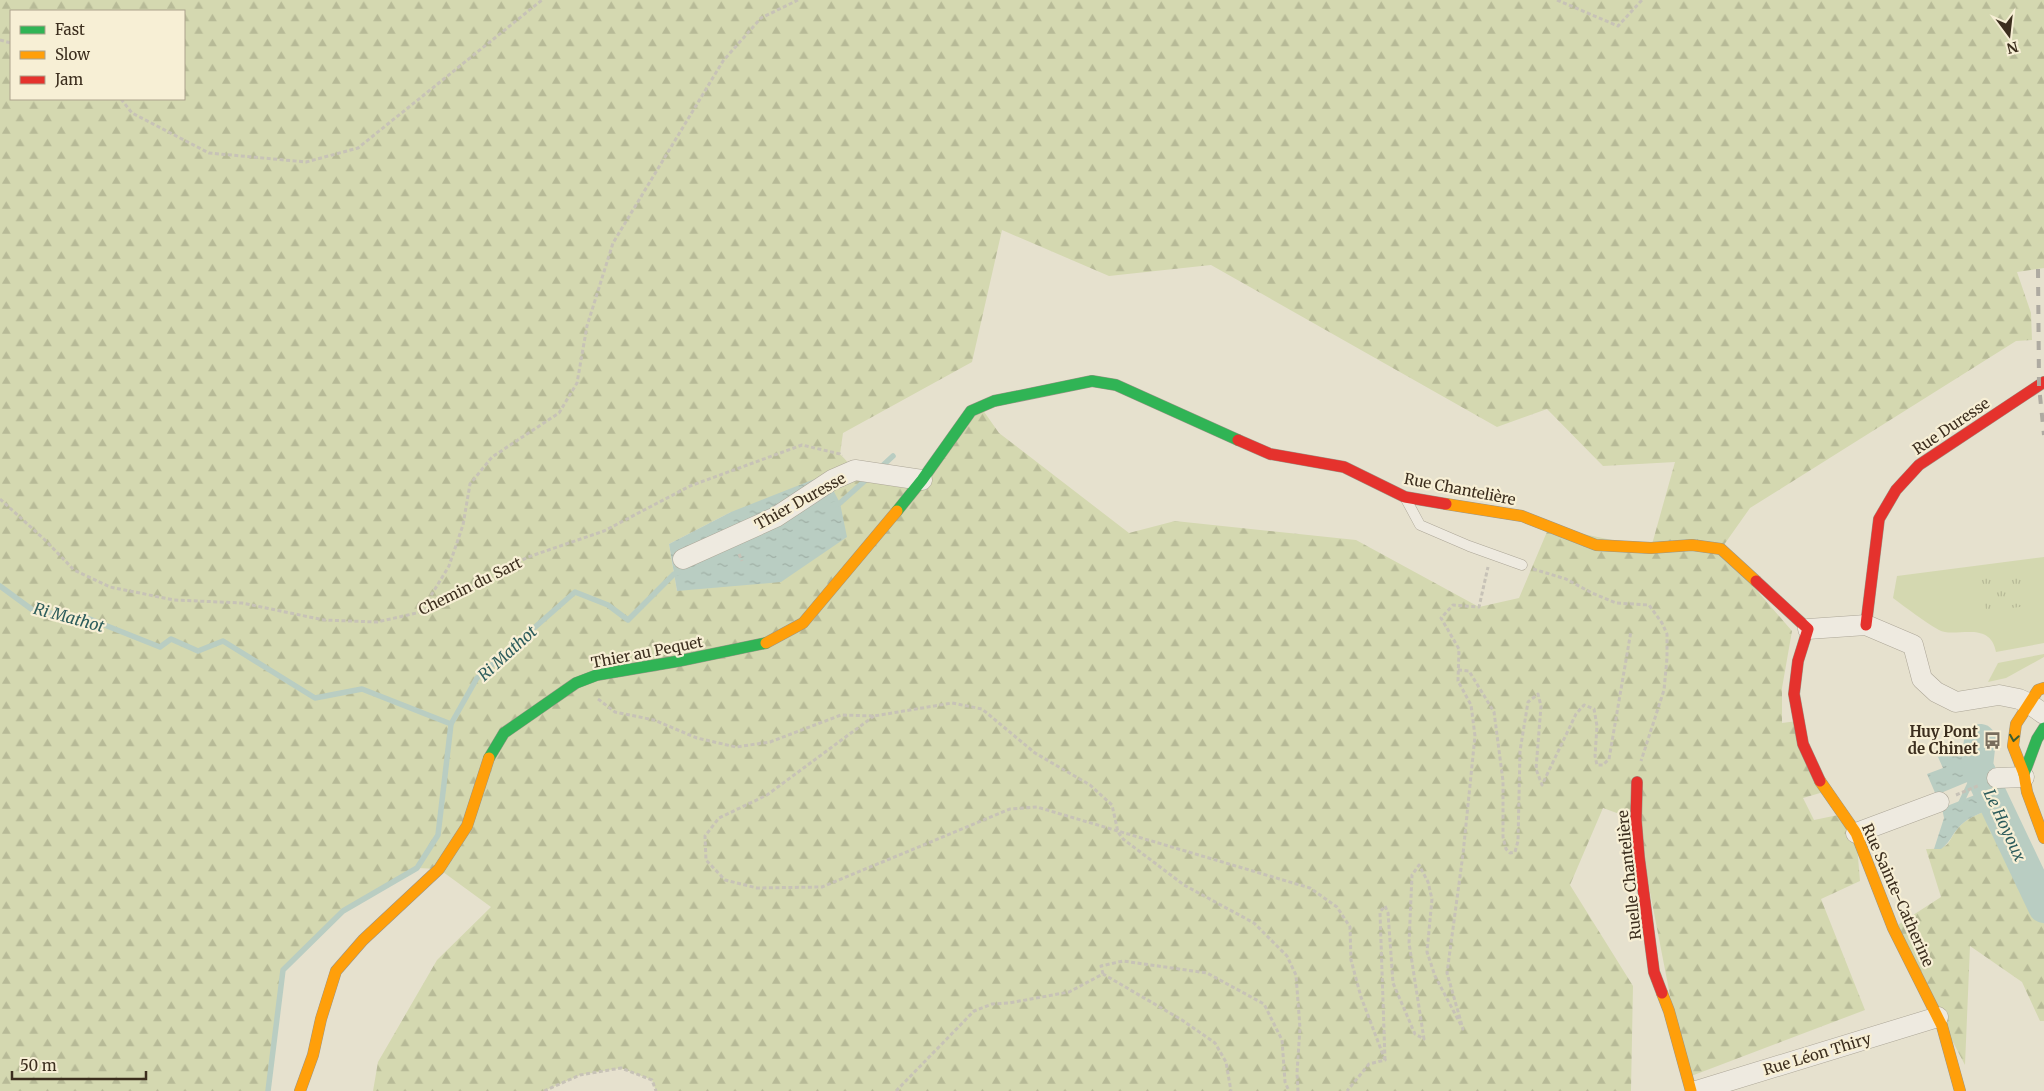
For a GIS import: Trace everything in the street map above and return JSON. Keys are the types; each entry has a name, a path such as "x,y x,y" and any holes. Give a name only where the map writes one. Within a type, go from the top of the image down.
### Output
{"street":[{"name":"Rue Chantelière","path":"922,480 959,426 975,408 994,401 1092,381 1116,385 1270,454 1344,467 1405,497 1522,516 1596,545 1651,548 1692,545 1721,549 1808,628"},
{"name":"Rue Duresse","path":"1866,625 1879,519 1896,490 1919,465 2044,382"},
{"name":"Thier Duresse","path":"683,559 776,517 832,480 855,470 922,480"},
{"name":"Thier au Pequet","path":"300,1091 313,1055 321,1019 336,971 363,940 439,869 467,826 487,762 504,733 576,683 597,675 679,661 770,642 802,623 922,480"},
{"path":"1808,628 1866,625 1913,645 1922,679 1936,692 1956,702 1999,695 2036,709"},
{"name":"Rue Sainte-Catherine","path":"1808,628 1798,661 1794,694 1801,737 1820,781 1856,834 1893,928 1942,1026 1960,1091"},
{"path":"2044,688 2038,690 2036,709 2016,724 2013,746 2044,838"},
{"path":"2024,775 2037,739 2044,728"},
{"path":"1997,778 2024,775"},
{"name":"Ruelle Chantelière","path":"1637,782 1636,820 1639,857 1654,972 1669,1011 1691,1091"},
{"path":"1856,834 1939,802"},
{"name":"Rue Léon Thiry","path":"1696,1091 1938,1017"}],"lane":[{"path":"1405,497 1420,525 1522,565"}],"path":[{"path":"122,100 132,113 209,153 306,162 358,148 542,0"},
{"path":"421,612 449,566 463,526 470,484 492,457 559,413 576,383 587,326 613,243 723,61 761,18 798,0"},
{"path":"1557,0 1618,26 1642,0"},
{"name":"Chemin du Sart","path":"0,499 45,540 74,570 110,587 174,600 242,603 324,620 377,622 421,612 458,595 528,557 604,531 690,486 802,445 840,454 855,470"},
{"path":"1385,1060 1380,912 1385,906 1388,913 1393,982 1415,1034 1424,1039 1409,943 1412,875 1419,866 1428,882 1432,899 1427,952 1435,976 1463,1029 1447,973 1463,854 1475,736 1471,705 1458,681 1459,649 1441,618 1453,605 1478,607 1491,554"},
{"path":"739,555 742,561"},
{"path":"1522,565 1566,579 1616,604 1649,606 1662,623 1667,634 1664,690 1638,770 1637,782"},
{"path":"1458,670 1468,671 1494,712 1503,781 1503,837 1506,849 1510,853 1515,852 1518,841 1520,751 1528,702 1538,694 1541,706 1536,770 1542,785 1576,714 1584,705 1594,709 1597,726 1595,756 1597,765 1603,765 1609,759 1631,631"},
{"path":"576,683 615,712 654,720 697,738 736,747 770,742 841,715 874,716 952,703 982,709 1035,753 1090,785 1112,805 1118,832 1123,839 1184,885 1254,923 1286,956 1296,975 1300,1028 1296,1073 1298,1091"},
{"path":"874,716 767,795 719,818 706,836 706,860 725,880 758,888 822,887 1010,809 1037,807 1310,888 1336,907 1350,927 1351,960 1361,997 1385,1060"},
{"path":"1939,802 1997,778"},
{"path":"1232,1091 1226,1062 1215,1043 1182,1020 1103,974 1101,966 1123,961 1207,973 1264,1004 1282,1040 1285,1082 1289,1091"},
{"path":"896,1091 974,1011 992,1004 1009,1003 1069,992 1103,974"},
{"path":"1347,1091 1369,1064 1385,1060"},
{"path":"544,1091 580,1075 621,1068 652,1080 656,1091"}],"green space":[{"path":"0,0 2044,0 2044,268 2017,272 2031,313 2032,340 2016,341 1750,508 1721,549 1792,631 1782,688 1782,723 1797,721 1827,791 1803,798 1814,820 1843,814 1856,833 1860,881 1821,899 1865,1010 1686,1078 1636,820 1603,808 1570,885 1633,986 1631,1091 656,1091 652,1080 621,1068 580,1075 544,1091 373,1091 378,1062 437,960 491,907 439,869 417,868 343,911 283,970 268,1091 0,1091","holes":["1002,230 1109,276 1211,265 1497,427 1547,409 1603,466 1675,462 1651,548 1549,527 1519,598 1479,607 1356,540 1175,521 1129,533 999,433 980,406 922,480 855,470 840,454 843,433 972,362","731,512 677,591 669,544"]},
{"path":"2044,557 2044,643 1996,652 1987,636 1971,632 1953,633 1939,630 1893,598 1897,576"},
{"path":"2022,571 2028,606 1986,611 1981,577"},
{"path":"2044,654 2044,657 2006,678 1988,682 1998,663"},
{"path":"1986,811 2010,852 2044,924 2044,1021 2040,1021 2022,982 1970,946 1965,1065 1893,928 1941,897 1926,849 1944,847 1962,824"}],"water":[{"path":"825,475 840,503 847,537 781,582 677,591 669,544 731,512"},
{"path":"1980,740 1994,771 1936,795 1927,774 1943,768 1938,757"},
{"path":"2000,785 2044,877 2044,924 2010,852 1986,811 1962,824 1941,849 1934,849 1944,818 1942,808"}],"waterway":[{"name":"Ri Mathot","path":"880,468 893,456"},
{"name":"Ri Mathot","path":"833,505 840,503 869,477"},
{"name":"Ri Mathot","path":"0,586 34,611 87,618 160,647 171,639 198,651 223,641 315,698 362,689 451,724 477,678 575,592 608,605 628,620 674,574 680,572"},
{"path":"268,1091 283,970 343,911 417,868 438,835 451,724"},
{"name":"Le Hoyoux","path":"1980,740 1977,766 2044,907"},
{"path":"1960,805 1974,775"}],"railway":[{"path":"2038,269 2039,386 2044,435"}],"traffic: fast":[{"path":"897,511 922,480 971,411 994,401 1092,381 1116,385 1238,440"},
{"path":"489,758 504,733 576,683 597,675 766,643"},
{"path":"2024,774 2037,739 2044,728"}],"traffic: slow":[{"path":"1446,504 1522,516 1596,545 1651,548 1692,545 1721,549 1756,581"},
{"path":"766,643 803,623 897,511"},
{"path":"2044,688 2038,690 2016,724 2013,746 2044,838"},
{"path":"300,1091 313,1055 321,1019 336,971 363,940 439,869 467,826 489,758"},
{"path":"1820,781 1856,833 1893,928 1942,1026 1960,1091"},
{"path":"1662,993 1669,1011 1691,1091"}],"traffic: jam":[{"path":"1866,625 1879,519 1896,490 1919,465 2044,382"},
{"path":"1238,440 1270,454 1344,467 1405,497 1446,504"},
{"path":"1756,581 1808,629 1798,661 1794,694 1803,744 1820,781"},
{"path":"1637,782 1636,820 1639,857 1654,972 1662,993"}],"place":[{"name":"Huy Pont de Chinet","path":"1992,740"}]}
